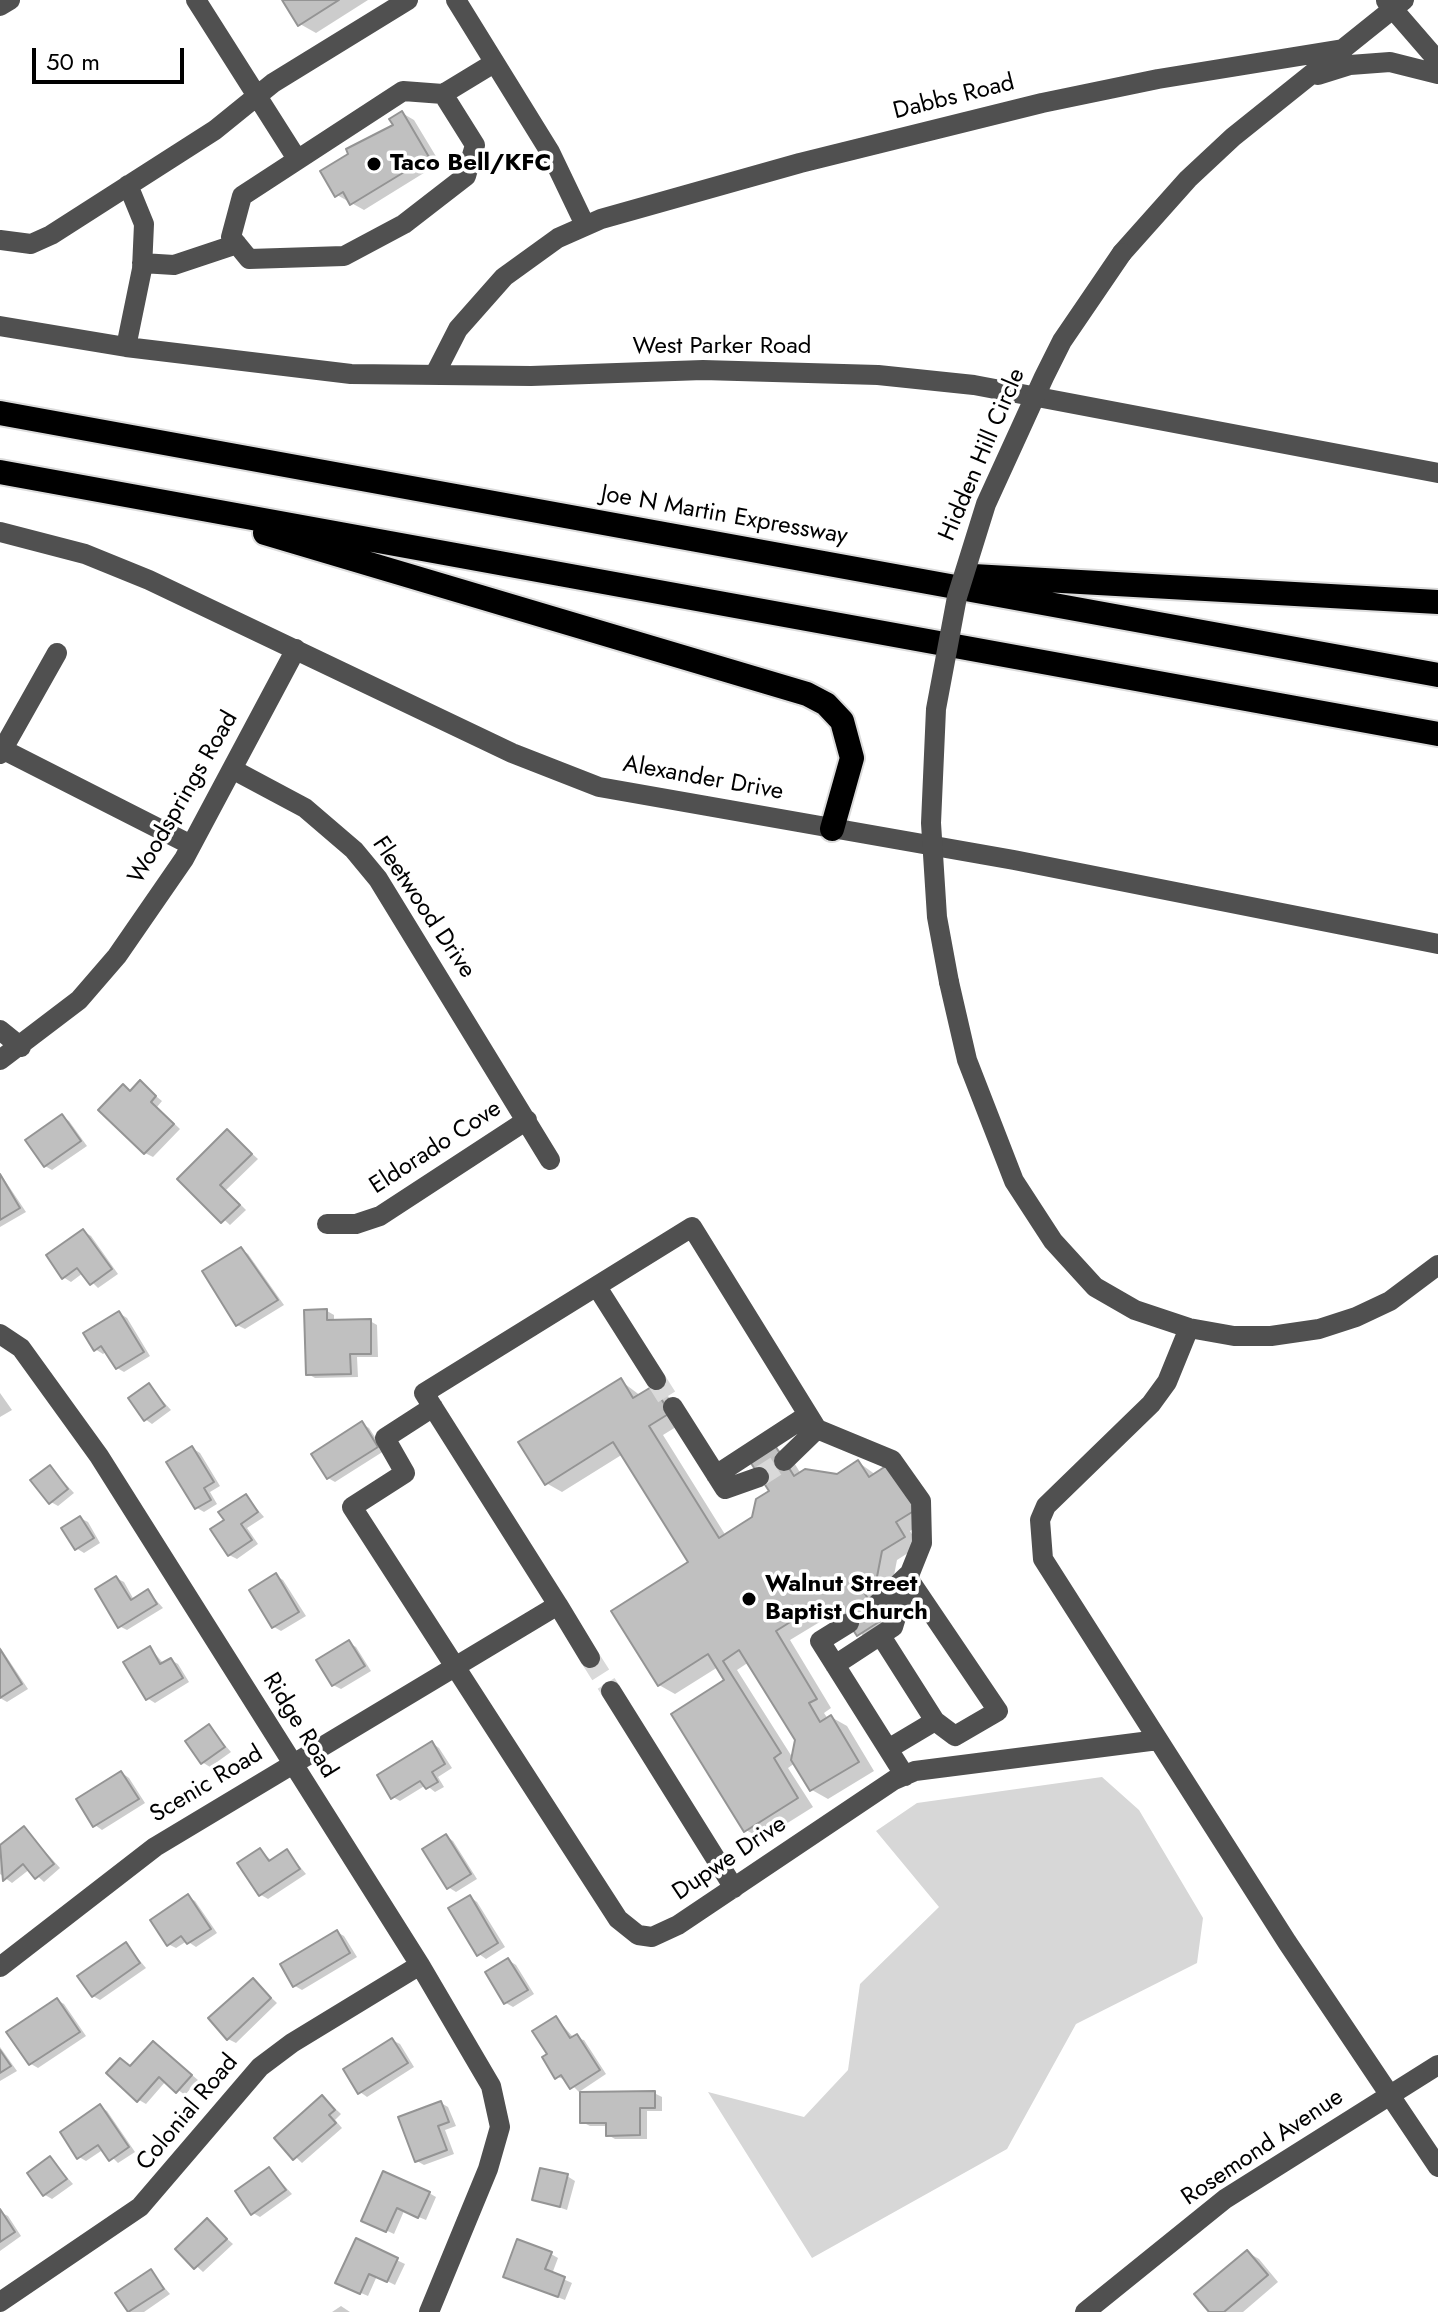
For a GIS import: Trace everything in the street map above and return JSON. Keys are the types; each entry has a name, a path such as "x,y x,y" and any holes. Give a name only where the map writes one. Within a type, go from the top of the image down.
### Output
{"highway":[{"name":"Joe N Martin Expressway","path":"0,413 1438,675"},
{"path":"0,472 1438,734"},
{"path":"148,498 807,694 837,713 851,750 850,775 832,829"},
{"path":"871,570 1438,602"}],"street":[{"path":"0,6 10,0"},
{"path":"196,0 297,159"},
{"path":"0,240 31,244 215,130 257,96 408,0"},
{"path":"456,0 550,152 585,225"},
{"path":"1394,4 1438,61"},
{"name":"Hidden Hill Circle","path":"1394,4 1188,179 1122,253 1062,341 986,504 957,597 936,709 931,823 937,917 967,1060 1014,1181 1034,1215 1095,1287 1135,1310 1189,1328 1215,1334 1259,1336 1319,1329 1390,1301 1438,1265"},
{"name":"Dabbs Road","path":"435,374 458,329 504,277 558,238 585,225 800,163 1042,103 1158,79 1343,49"},
{"path":"443,94 475,145 466,176 404,224 344,256 249,259 231,237 242,196 297,159 403,91 443,94 494,63"},
{"path":"1302,80 1350,65 1377,63 1438,74"},
{"path":"126,347 142,263 144,224 128,185"},
{"path":"142,263 174,265 237,244"},
{"name":"West Parker Road","path":"0,326 126,347 351,374 531,376 703,370 878,375 974,385 1438,473"},
{"path":"1396,464 1438,463"},
{"name":"Alexander Drive","path":"0,532 98,559 296,649 512,753 599,787 1014,860 1438,944"},
{"name":"Woodsprings Road","path":"0,1060 79,1000 117,956 191,845 296,649"},
{"path":"57,653 1,751 191,845"},
{"name":"Fleetwood Drive","path":"232,769 305,808 354,850 378,879 550,1160"},
{"path":"1321,923 1438,958"},
{"path":"0,1030 21,1047"},
{"name":"Eldorado Cove","path":"327,1224 343,1226 380,1216 527,1120"},
{"path":"590,1658 424,1393 692,1227 812,1422 892,1460 921,1501 922,1543 893,1627 835,1665"},
{"path":"597,1287 656,1380"},
{"path":"1189,1328 1167,1382 1151,1404 1055,1496 1040,1520 1041,1552 1050,1573 1438,2167"},
{"name":"Ridge Road","path":"0,1334 21,1348 99,1456 420,1965 491,2086 497,2102 500,2127 488,2169 429,2312"},
{"path":"433,1407 385,1438 405,1473 352,1507 455,1668"},
{"path":"673,1407 725,1489 759,1477"},
{"path":"784,1461 812,1422"},
{"path":"716,1475 812,1422"},
{"path":"873,1608 908,1578"},
{"path":"881,1636 935,1721 955,1736 998,1711 908,1578"},
{"name":"Scenic Road","path":"0,1967 155,1847 558,1605"},
{"path":"849,1623 820,1641 905,1776"},
{"name":"Dupwe Drive","path":"455,1668 618,1919 638,1935 652,1937 678,1925 905,1776 926,1769 1158,1740"},
{"path":"611,1691 734,1888"},
{"path":"888,1749 935,1721"},
{"name":"Colonial Road","path":"0,2302 140,2207 260,2067 292,2043 420,1965"},
{"name":"Rosemond Avenue","path":"1085,2312 1225,2199 1438,2065"}],"shaded area":[{"path":"1102,1777 1139,1810 1203,1918 1197,1963 1076,2024 1007,2149 812,2258 708,2092 804,2117 848,2070 860,1984 939,1907 876,1831 917,1803"}],"building":[{"path":"282,0 339,0 298,26"},
{"name":"Taco Bell/KFC","path":"402,111 429,157 350,205 343,192 335,197 320,171 348,154 346,149 393,125 389,119"},
{"path":"140,1080 156,1096 151,1102 174,1124 144,1154 98,1110 123,1084 130,1091"},
{"path":"62,1114 81,1141 44,1167 25,1140"},
{"path":"227,1129 252,1154 220,1185 240,1205 221,1223 177,1179"},
{"path":"0,1174 20,1208 0,1220"},
{"path":"83,1229 112,1269 90,1285 77,1268 62,1279 46,1255"},
{"path":"241,1247 278,1300 236,1326 202,1271"},
{"path":"327,1309 327,1320 371,1319 371,1354 350,1354 351,1374 306,1375 304,1310"},
{"path":"119,1311 144,1352 116,1369 101,1346 94,1351 83,1333"},
{"name":"Walnut Street Baptist Church","path":"621,1378 633,1398 653,1386 670,1413 649,1426 719,1538 752,1517 756,1499 769,1491 749,1460 774,1444 794,1476 805,1469 837,1474 858,1460 869,1477 889,1464 917,1509 896,1522 905,1537 882,1551 876,1582 863,1591 882,1620 857,1636 838,1607 828,1613 811,1609 776,1631 817,1699 809,1703 820,1722 831,1715 859,1762 810,1791 791,1760 795,1740 739,1650 723,1661 781,1753 774,1758 798,1798 744,1832 671,1714 724,1680 708,1654 658,1686 611,1611 688,1562 613,1442 545,1485 518,1442"},
{"path":"149,1383 165,1406 144,1421 128,1398"},
{"path":"362,1421 378,1447 327,1479 311,1454"},
{"path":"192,1446 214,1482 204,1488 211,1500 195,1509 166,1462"},
{"path":"50,1465 68,1489 49,1504 30,1480"},
{"path":"246,1494 258,1512 241,1524 252,1540 228,1556 210,1529 224,1520 218,1512"},
{"path":"80,1516 94,1538 75,1550 61,1528"},
{"path":"276,1573 299,1612 272,1628 249,1590"},
{"path":"116,1576 131,1600 148,1589 157,1604 118,1628 95,1589"},
{"path":"349,1640 365,1666 332,1686 316,1660"},
{"path":"150,1646 160,1664 171,1658 183,1678 146,1700 123,1662"},
{"path":"0,1649 22,1684 0,1698"},
{"path":"209,1724 225,1747 201,1764 185,1741"},
{"path":"432,1741 445,1764 432,1772 438,1782 426,1789 420,1781 391,1799 377,1775"},
{"path":"121,1771 139,1799 93,1827 76,1799"},
{"path":"24,1826 54,1864 35,1879 23,1864 3,1881 0,1845"},
{"path":"446,1834 471,1874 447,1889 422,1849"},
{"path":"260,1848 269,1861 287,1849 300,1869 259,1896 237,1863"},
{"path":"188,1894 211,1929 187,1944 181,1936 167,1946 150,1920"},
{"path":"470,1895 498,1943 477,1956 448,1908"},
{"path":"337,1930 350,1953 293,1987 280,1964"},
{"path":"126,1942 140,1963 92,1997 77,1976"},
{"path":"508,1958 528,1990 504,2004 485,1972"},
{"path":"253,1978 271,1998 227,2040 208,2018"},
{"path":"57,1998 80,2032 29,2065 6,2032"},
{"path":"556,2016 570,2038 577,2034 600,2070 570,2089 561,2075 555,2079 542,2057 547,2054 532,2031"},
{"path":"392,2038 408,2063 358,2094 343,2069"},
{"path":"153,2041 192,2075 176,2093 159,2077 137,2102 106,2073 120,2058 130,2066"},
{"path":"0,2050 11,2066 0,2073"},
{"path":"655,2091 655,2108 640,2108 640,2135 606,2136 606,2123 580,2123 580,2092"},
{"path":"322,2095 335,2110 329,2115 336,2123 293,2160 274,2138"},
{"path":"441,2101 449,2122 438,2126 447,2150 415,2162 398,2117"},
{"path":"100,2104 129,2147 109,2161 98,2145 77,2159 60,2132"},
{"path":"50,2156 67,2179 43,2196 27,2173"},
{"path":"269,2167 286,2190 251,2215 235,2191"},
{"path":"540,2168 568,2174 560,2207 532,2200"},
{"path":"383,2171 430,2192 418,2218 397,2208 386,2232 361,2221"},
{"path":"0,2209 15,2232 0,2242"},
{"path":"207,2218 227,2239 194,2269 175,2249"},
{"path":"356,2238 398,2258 387,2282 369,2274 360,2294 335,2283"},
{"path":"517,2239 552,2252 545,2269 565,2277 558,2297 503,2277"},
{"path":"1247,2250 1268,2275 1224,2312 1209,2312 1194,2294"},
{"path":"151,2269 164,2289 128,2312 115,2293"}],"tunnel":[{"path":"656,1380 673,1407"},
{"path":"759,1477 784,1461"},
{"path":"590,1658 611,1691"}],"place":[{"name":"Taco Bell/KFC","path":"374,164"},
{"name":"Walnut Street Baptist Church","path":"749,1599"}]}
